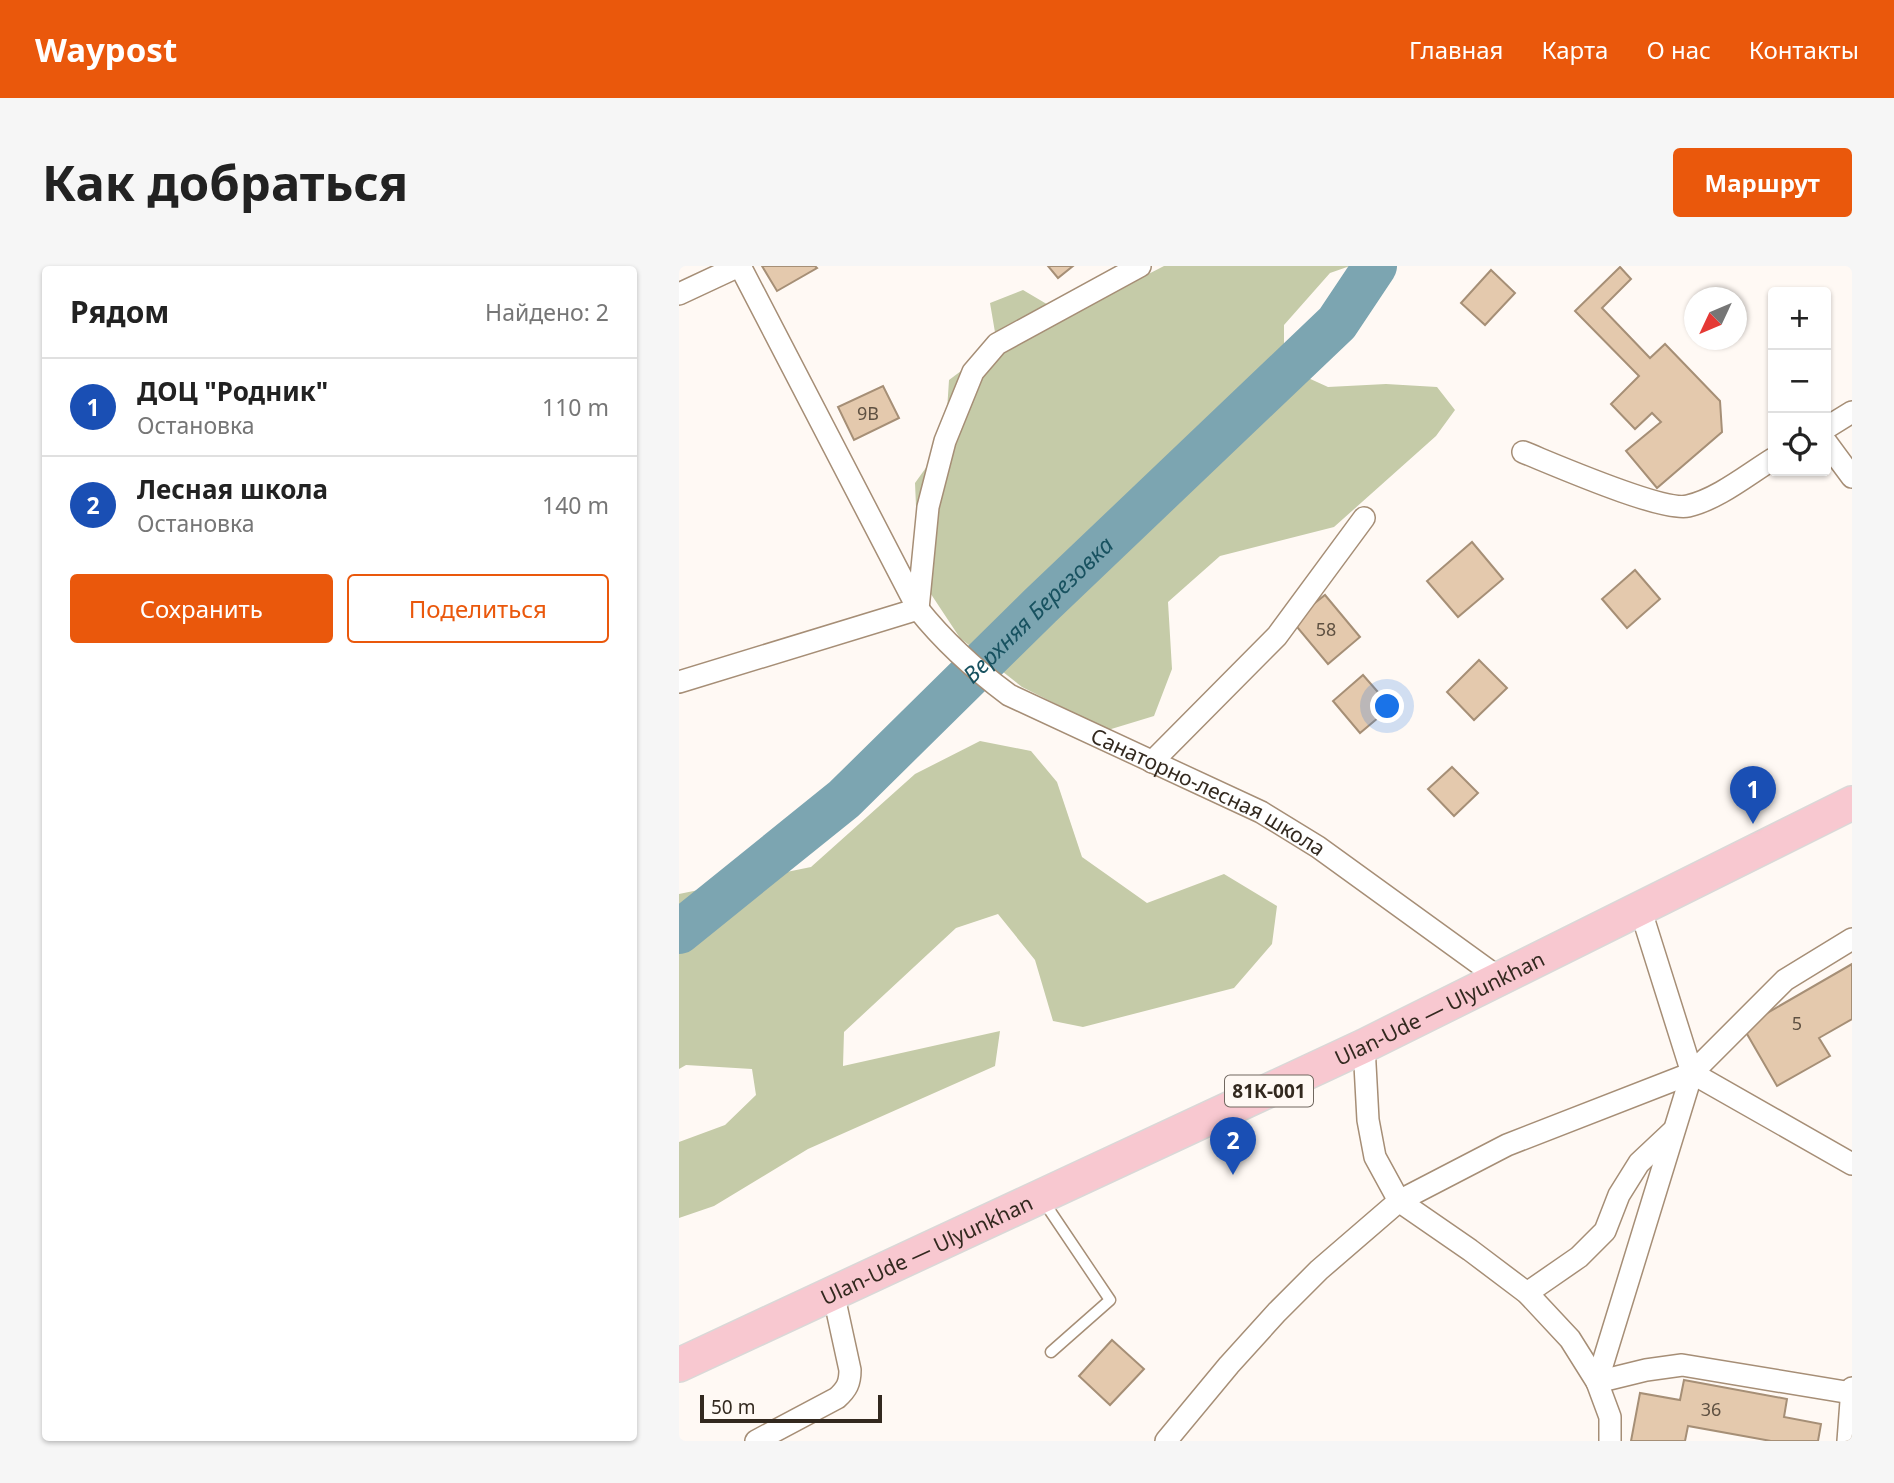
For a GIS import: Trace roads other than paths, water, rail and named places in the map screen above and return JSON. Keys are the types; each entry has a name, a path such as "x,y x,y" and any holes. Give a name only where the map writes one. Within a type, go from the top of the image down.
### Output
{"main road":[{"name":"Ulan-Ude — Ulyunkhan","path":"679,1365 1364,1046 1852,803"}],"street":[{"path":"679,294 740,266"},
{"name":"Санаторно-лесная школа","path":"740,266 918,609 943,640 972,668 1009,695 1261,813 1318,847 1499,978"},
{"path":"679,682 918,609 928,508 945,441 973,372 997,344 1140,266"},
{"path":"1831,425 1852,412"},
{"path":"1831,449 1852,477"},
{"path":"1523,452 1659,504 1686,506 1711,496 1768,462"},
{"path":"1153,762 1277,636 1363,518"},
{"path":"1597,1382 1692,1073 1640,908"},
{"path":"1166,1441 1277,1312 1339,1252 1399,1201 1507,1145 1692,1073 1785,980 1852,939"},
{"path":"1364,1046 1368,1120 1375,1157 1399,1201 1527,1293 1570,1339 1597,1382 1610,1417 1610,1441"},
{"path":"1692,1073 1852,1164"},
{"path":"1527,1293 1579,1257 1605,1231 1619,1195 1639,1163 1675,1129"},
{"path":"756,1441 837,1398 850,1381 833,1292"},
{"path":"1597,1382 1646,1370 1682,1365 1851,1390 1849,1441"}],"lane":[{"path":"1040,1197 1110,1300 1051,1352"}],"waterway":[{"name":"Верхняя Березовка","path":"679,932 844,799 1040,606 1337,323 1375,266"}],"place":[{"name":"ДОЦ \"Родник\"","path":"1753,824"},
{"name":"Лесная школа","path":"1233,1175"}]}
